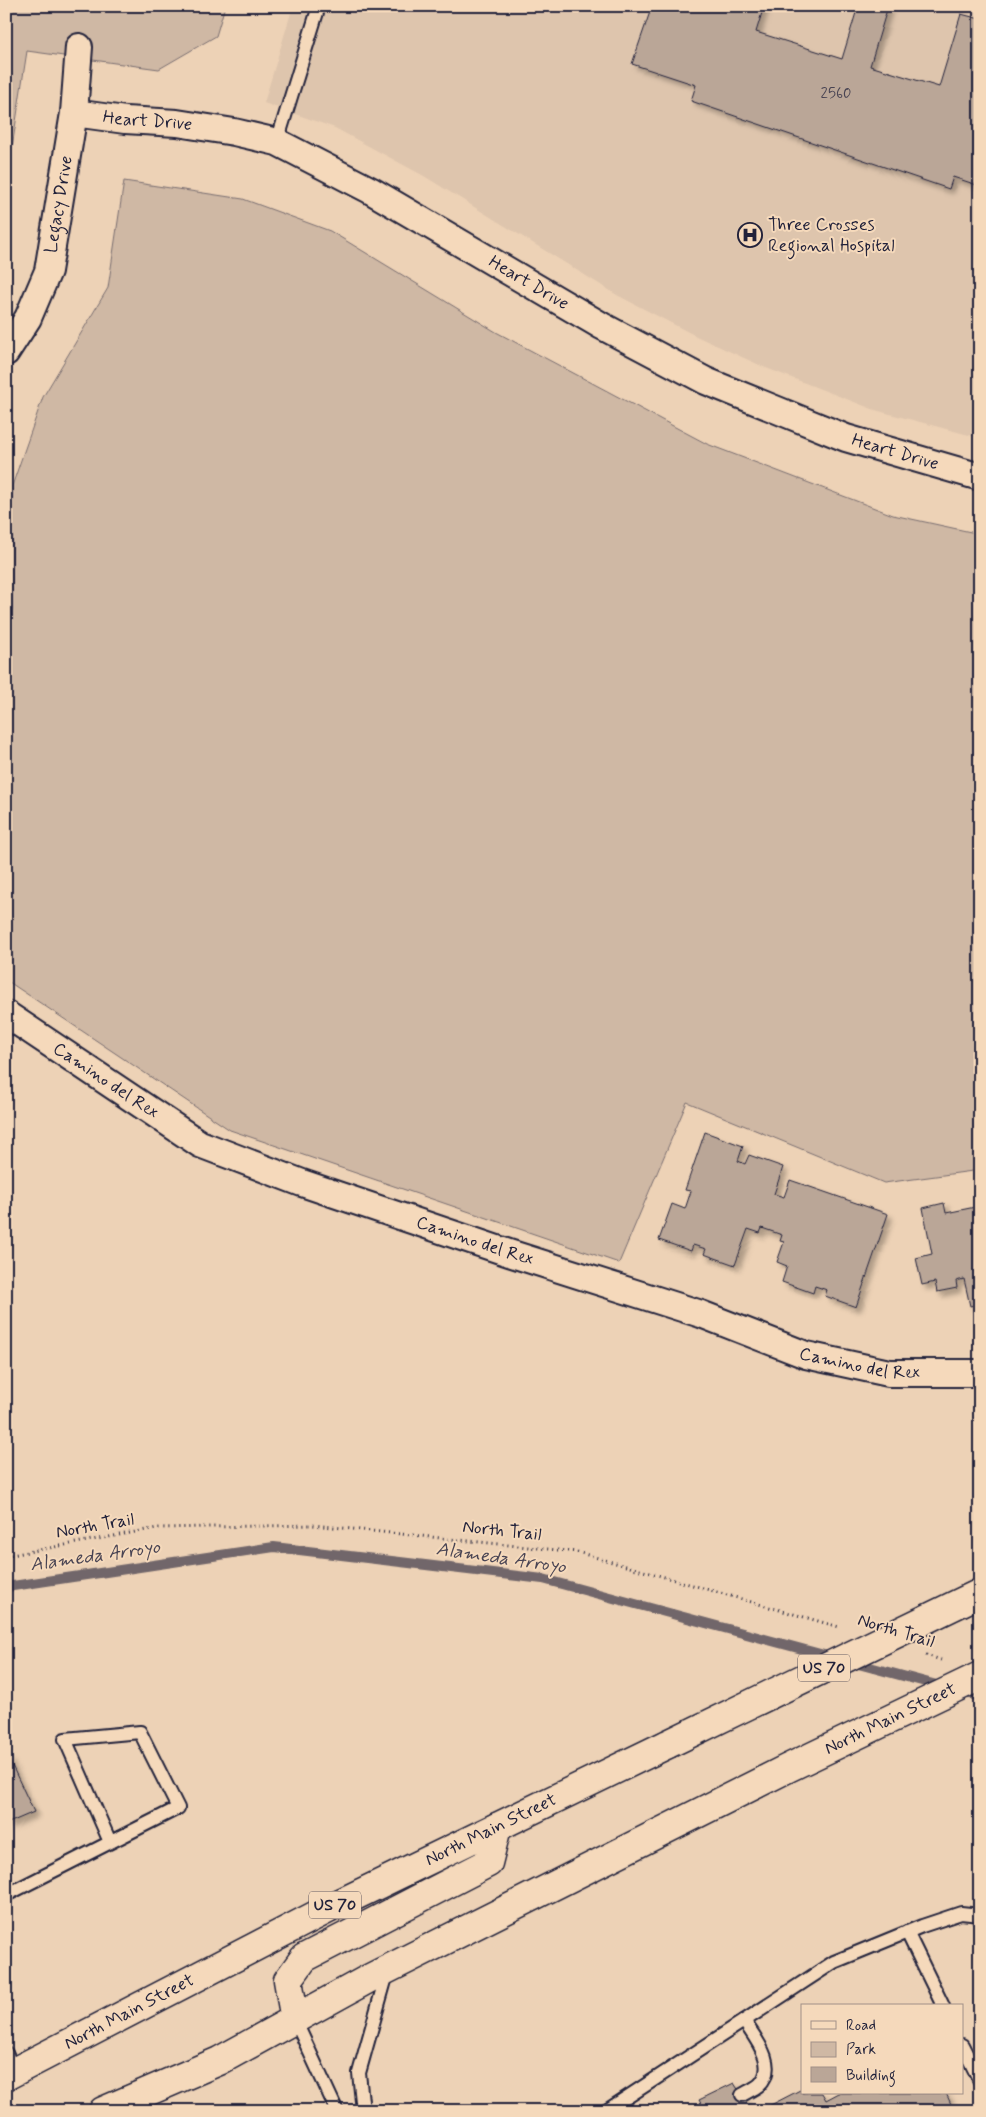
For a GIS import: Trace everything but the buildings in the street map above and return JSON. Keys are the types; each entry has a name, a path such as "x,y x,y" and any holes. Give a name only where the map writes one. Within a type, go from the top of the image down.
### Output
{"main road":[{"name":"North Main Street","path":"9,2067 328,1909 980,1593"},
{"name":"North Main Street","path":"103,2111 219,2061 378,1973 788,1768 980,1676"},
{"path":"295,2020 288,1980 304,1958 488,1863 497,1827"}],"street":[{"name":"Legacy Drive","path":"6,352 28,318 48,271 74,113 79,47"},
{"name":"Heart Drive","path":"74,113 234,132 276,142 370,190 602,326 706,381 846,438 980,477"},
{"name":"Camino del Rex","path":"6,1014 200,1144 302,1183 510,1253 701,1314 806,1354 889,1373 980,1373"}],"lane":[{"path":"276,142 318,6"},
{"path":"6,1895 178,1808 140,1732 64,1739 110,1842"},
{"path":"610,2110 834,1962 907,1932 961,1913 980,1914"},
{"path":"907,1932 942,2004"},
{"path":"363,2111 359,2073 378,1973"},
{"path":"295,2020 337,2111"},
{"path":"742,2095 759,2084 767,2073 766,2056 744,2021"},
{"path":"964,2049 980,2081"}],"path":[{"name":"North Trail","path":"6,1556 157,1528 314,1525 577,1552 848,1630"},
{"name":"North Trail","path":"923,1654 942,1660"}],"shaded area":[{"name":"Three Crosses Regional Hospital","path":"293,6 980,6 980,438 875,410 766,368 696,336 617,295 424,176 335,128 264,103"}],"green space":[{"path":"6,6 225,6 216,36 159,69 27,51 6,186"},
{"path":"124,181 243,199 330,231 496,332 707,444 893,515 980,534 980,1170 884,1183 687,1102 619,1263 230,1130 6,980 6,633 12,609 12,486 43,397 108,288"}],"waterway":[{"name":"Alameda Arroyo","path":"6,1587 274,1547 543,1579 835,1658"},
{"name":"Alameda Arroyo","path":"851,1662 944,1687"},
{"name":"Alameda Arroyo","path":"960,1691 980,1697"}],"place":[{"name":"Three Crosses Regional Hospital","path":"750,235"}]}
